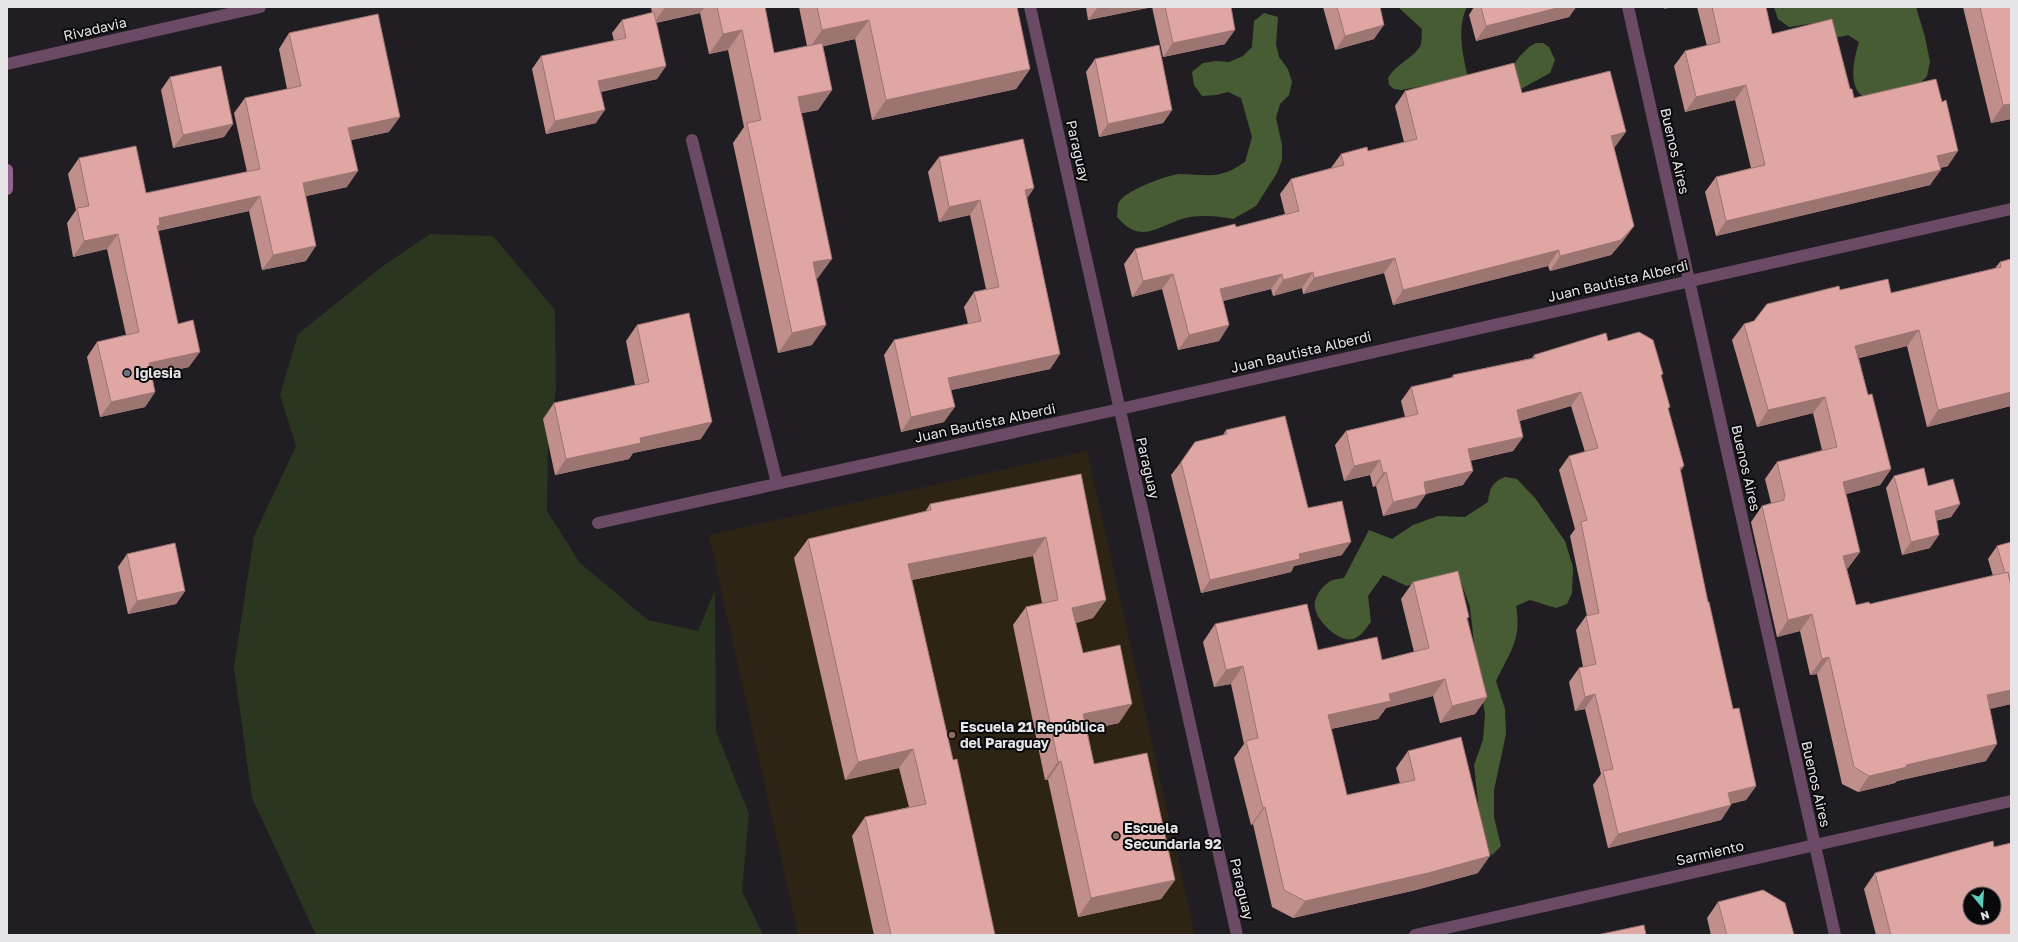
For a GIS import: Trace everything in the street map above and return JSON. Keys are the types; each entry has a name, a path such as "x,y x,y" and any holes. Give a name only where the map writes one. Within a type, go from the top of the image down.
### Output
{"street":[{"name":"Rivadavia","path":"7,64 260,7"},
{"name":"Paraguay","path":"1030,7 1237,935"},
{"name":"Buenos Aires","path":"1628,7 1834,935"},
{"path":"692,140 777,483"},
{"path":"7,170 7,189"},
{"name":"Juan Bautista Alberdi","path":"598,523 1120,409 2011,209"},
{"name":"Sarmiento","path":"1415,935 2011,801"}],"shaded area":[{"name":"Escuela 21 República del Paraguay","path":"1087,451 1195,935 798,935 709,535"}],"green space":[{"path":"1398,7 1467,7 1461,34 1463,55 1470,83 1514,76 1515,63 1519,57 1529,47 1536,43 1543,43 1549,47 1555,60 1550,73 1521,89 1422,86 1401,90 1394,89 1389,85 1388,78 1391,73 1415,52 1420,46 1422,39 1422,29"},
{"path":"1774,7 1916,7 1925,37 1930,62 1927,76 1919,85 1871,100 1860,94 1854,83 1853,76 1859,42 1848,35 1832,37 1825,35 1814,23 1789,27 1778,19"},
{"path":"1264,13 1278,17 1276,44 1279,57 1288,69 1292,82 1289,95 1280,104 1276,118 1282,145 1282,160 1277,173 1256,206 1233,219 1212,216 1190,217 1144,232 1135,231 1126,226 1117,217 1118,203 1123,197 1138,188 1174,175 1220,174 1230,171 1245,162 1252,137 1241,98 1228,92 1202,96 1194,85 1192,72 1203,63 1216,61 1229,62 1243,56 1252,47 1254,21"},
{"path":"430,234 493,236 555,310 556,389 548,449 547,511 580,563 648,620 698,631 715,590 716,731 749,814 742,891 763,935 316,935 252,798 234,667 254,536 296,446 280,395 298,334 383,266"},
{"path":"1505,477 1517,479 1535,498 1565,541 1573,567 1572,593 1567,604 1556,608 1530,600 1516,606 1517,628 1514,645 1496,681 1505,709 1506,734 1494,790 1494,817 1501,846 1492,855 1483,848 1474,765 1483,740 1485,714 1476,661 1470,607 1461,582 1434,577 1407,586 1383,575 1368,596 1371,622 1361,634 1353,639 1341,638 1324,625 1315,608 1315,601 1318,594 1326,584 1332,580 1344,578 1369,530 1392,539 1413,525 1438,516 1465,517 1488,502 1492,486 1497,481"}],"building":[{"path":"717,7 765,7 774,53 822,43 832,90 798,97 832,259 813,262 826,325 792,333 747,123 761,120 742,30 723,34"},
{"path":"817,7 1017,7 1030,69 886,100 869,20 822,30"},
{"path":"1165,7 1231,7 1235,30 1173,43"},
{"path":"1337,7 1380,7 1384,25 1345,36"},
{"path":"1481,7 1561,7 1486,26"},
{"path":"1712,7 1766,7 1772,34 1832,19 1850,89 1852,89 1854,98 1936,79 1942,102 1946,100 1958,151 1937,156 1941,170 1726,221 1716,177 1765,165 1746,85 1696,97 1685,51 1720,42"},
{"path":"1980,7 2011,7 2011,104 2003,105"},
{"path":"654,12 666,66 598,81 605,110 555,121 541,56 626,38 622,20"},
{"path":"378,14 400,117 348,128 358,171 303,183 316,246 273,255 260,196 159,218 160,225 157,226 178,324 193,320 200,352 149,363 155,392 111,402 97,342 139,332 118,234 84,241 77,208 89,206 79,158 136,146 146,193 260,169 245,98 301,86 289,33"},
{"path":"1159,45 1172,110 1108,124 1095,59"},
{"path":"1514,63 1522,93 1610,71 1626,132 1611,136 1634,226 1621,240 1560,256 1559,250 1403,290 1395,258 1314,278 1313,272 1283,280 1282,274 1220,289 1229,325 1189,335 1173,274 1143,281 1135,249 1235,224 1236,227 1299,211 1291,179 1344,165 1341,154 1367,147 1368,151 1417,139 1405,91"},
{"path":"221,66 233,124 183,135 170,77"},
{"path":"1023,139 1034,188 1025,190 1060,354 948,378 955,407 911,417 894,340 981,321 974,292 999,287 980,200 949,207 939,157"},
{"path":"2011,259 2011,392 1938,410 1919,330 1855,346 1868,395 1872,394 1891,469 1843,482 1860,552 1843,556 1856,605 1869,602 1870,604 2008,572 2011,586 2011,690 1987,695 1997,744 1906,765 1907,767 1869,776 1854,767 1829,657 1822,659 1812,614 1788,620 1762,506 1784,500 1785,496 1777,462 1837,447 1825,397 1768,410 1744,324 1754,321 1767,304 1839,286 1840,290 1888,279 1891,293 2001,267 2000,262"},
{"path":"689,313 712,422 640,438 641,443 566,459 554,403 649,382 637,325"},
{"path":"1639,332 1653,340 1663,374 1661,375 1670,407 1668,408 1684,466 1680,468 1708,602 1733,709 1739,708 1756,786 1728,793 1731,805 1618,834 1603,771 1613,769 1595,694 1585,697 1579,668 1596,664 1586,616 1599,613 1581,522 1587,520 1569,456 1598,448 1581,392 1517,410 1523,437 1468,449 1473,471 1424,482 1426,494 1393,502 1386,472 1383,473 1380,460 1354,466 1346,431 1418,414 1411,387 1454,377 1453,375 1535,358 1534,355 1606,333 1608,341"},
{"path":"1285,416 1308,508 1342,501 1351,542 1299,554 1300,559 1210,580 1181,462 1195,442 1227,434 1226,430"},
{"path":"1924,468 1928,486 1953,479 1960,504 1935,511 1939,535 1911,542 1894,476"},
{"path":"1081,474 1106,600 1072,608 1083,653 1120,645 1132,704 1083,714 1094,764 1147,753 1175,880 1091,898 1061,761 1058,762 1026,607 1058,600 1046,537 908,564 953,760 957,759 995,935 891,935 865,817 926,804 913,749 858,762 808,539 931,510 930,504"},
{"path":"2011,542 2010,581 2008,572 2005,573 1997,546"},
{"path":"175,543 185,591 137,601 127,554"},
{"path":"1458,571 1469,617 1467,618 1487,697 1452,706 1445,679 1389,694 1391,701 1328,715 1347,795 1415,780 1408,751 1461,737 1490,856 1428,873 1305,901 1284,890 1265,807 1263,808 1246,741 1258,738 1243,666 1226,670 1215,624 1307,604 1318,650 1377,637 1382,660 1429,648 1413,582"},
{"path":"1993,841 1994,847 2011,843 2011,935 1891,935 1875,873"},
{"path":"1763,890 1785,903 1794,935 1727,935 1718,902"},
{"path":"1644,925 1646,935 1597,935"}],"place":[{"name":"Iglesia","path":"127,373"},
{"name":"Escuela 21 República del Paraguay","path":"952,735"},
{"name":"Escuela Secundaria 92","path":"1116,836"}]}
